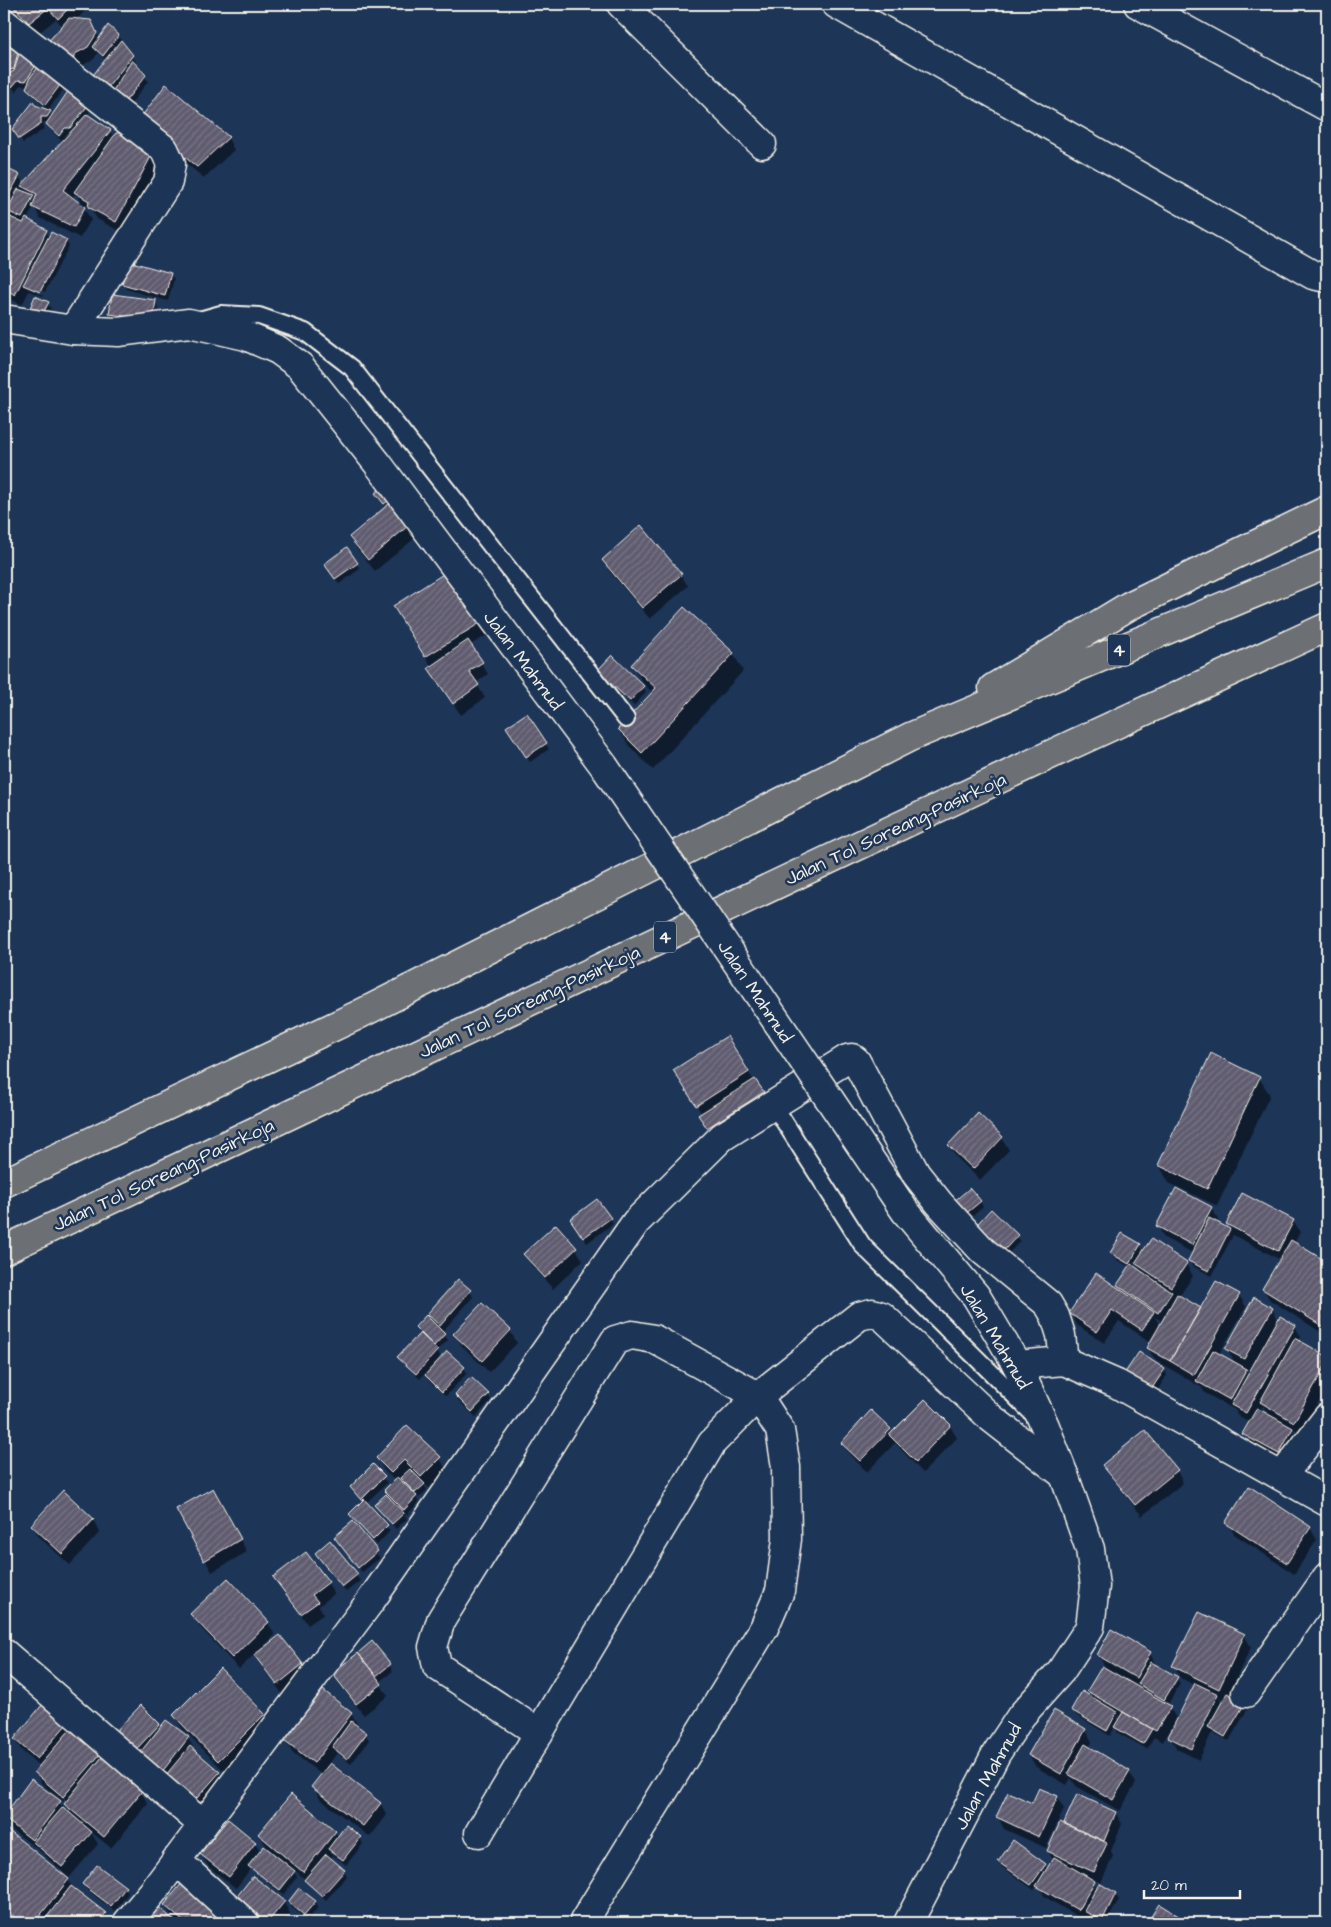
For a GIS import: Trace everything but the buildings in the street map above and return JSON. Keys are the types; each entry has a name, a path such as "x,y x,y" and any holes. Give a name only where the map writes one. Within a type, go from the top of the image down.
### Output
{"highway":[{"path":"910,737 1129,606 1327,510"},
{"name":"4","path":"4,1184 356,1016 910,737 1327,563"},
{"name":"Jalan Tol Soreang–Pasirkoja","path":"4,1250 1073,744 1327,627"}],"street":[{"path":"622,4 762,144"},
{"path":"836,4 868,11 1313,275 1327,278"},
{"path":"1138,4 1327,107"},
{"path":"4,23 164,149 170,164 168,182 74,330"},
{"name":"Jalan Mahmud","path":"4,319 74,330 118,332 189,323 246,336 278,350 300,366 384,472 604,766 905,1211 976,1296 1017,1365 1045,1426 1090,1549 1095,1586 1090,1627 1061,1671 1021,1716 996,1754 908,1923"},
{"path":"127,1923 372,1599 636,1222 722,1137 847,1059 852,1058 856,1061 916,1174 939,1203 983,1251 1048,1304 1058,1325 1064,1361"},
{"path":"479,1833 712,1443 758,1396 859,1316 872,1313 882,1316 991,1418 1064,1475"},
{"path":"538,1733 437,1666 433,1647 441,1620 615,1340 632,1335 654,1338 758,1396 780,1430 786,1468 787,1539 780,1591 764,1628 584,1921"},
{"path":"1017,1365 1064,1361 1117,1384 1327,1502"},
{"path":"1282,1476 1327,1418"},
{"path":"1246,1693 1327,1577"},
{"path":"4,1653 202,1824"},
{"path":"176,1860 245,1923"}],"lane":[{"path":"189,323 221,314 259,316 305,332 352,368 626,719"},
{"path":"773,1104 863,1246 1045,1426"}]}
